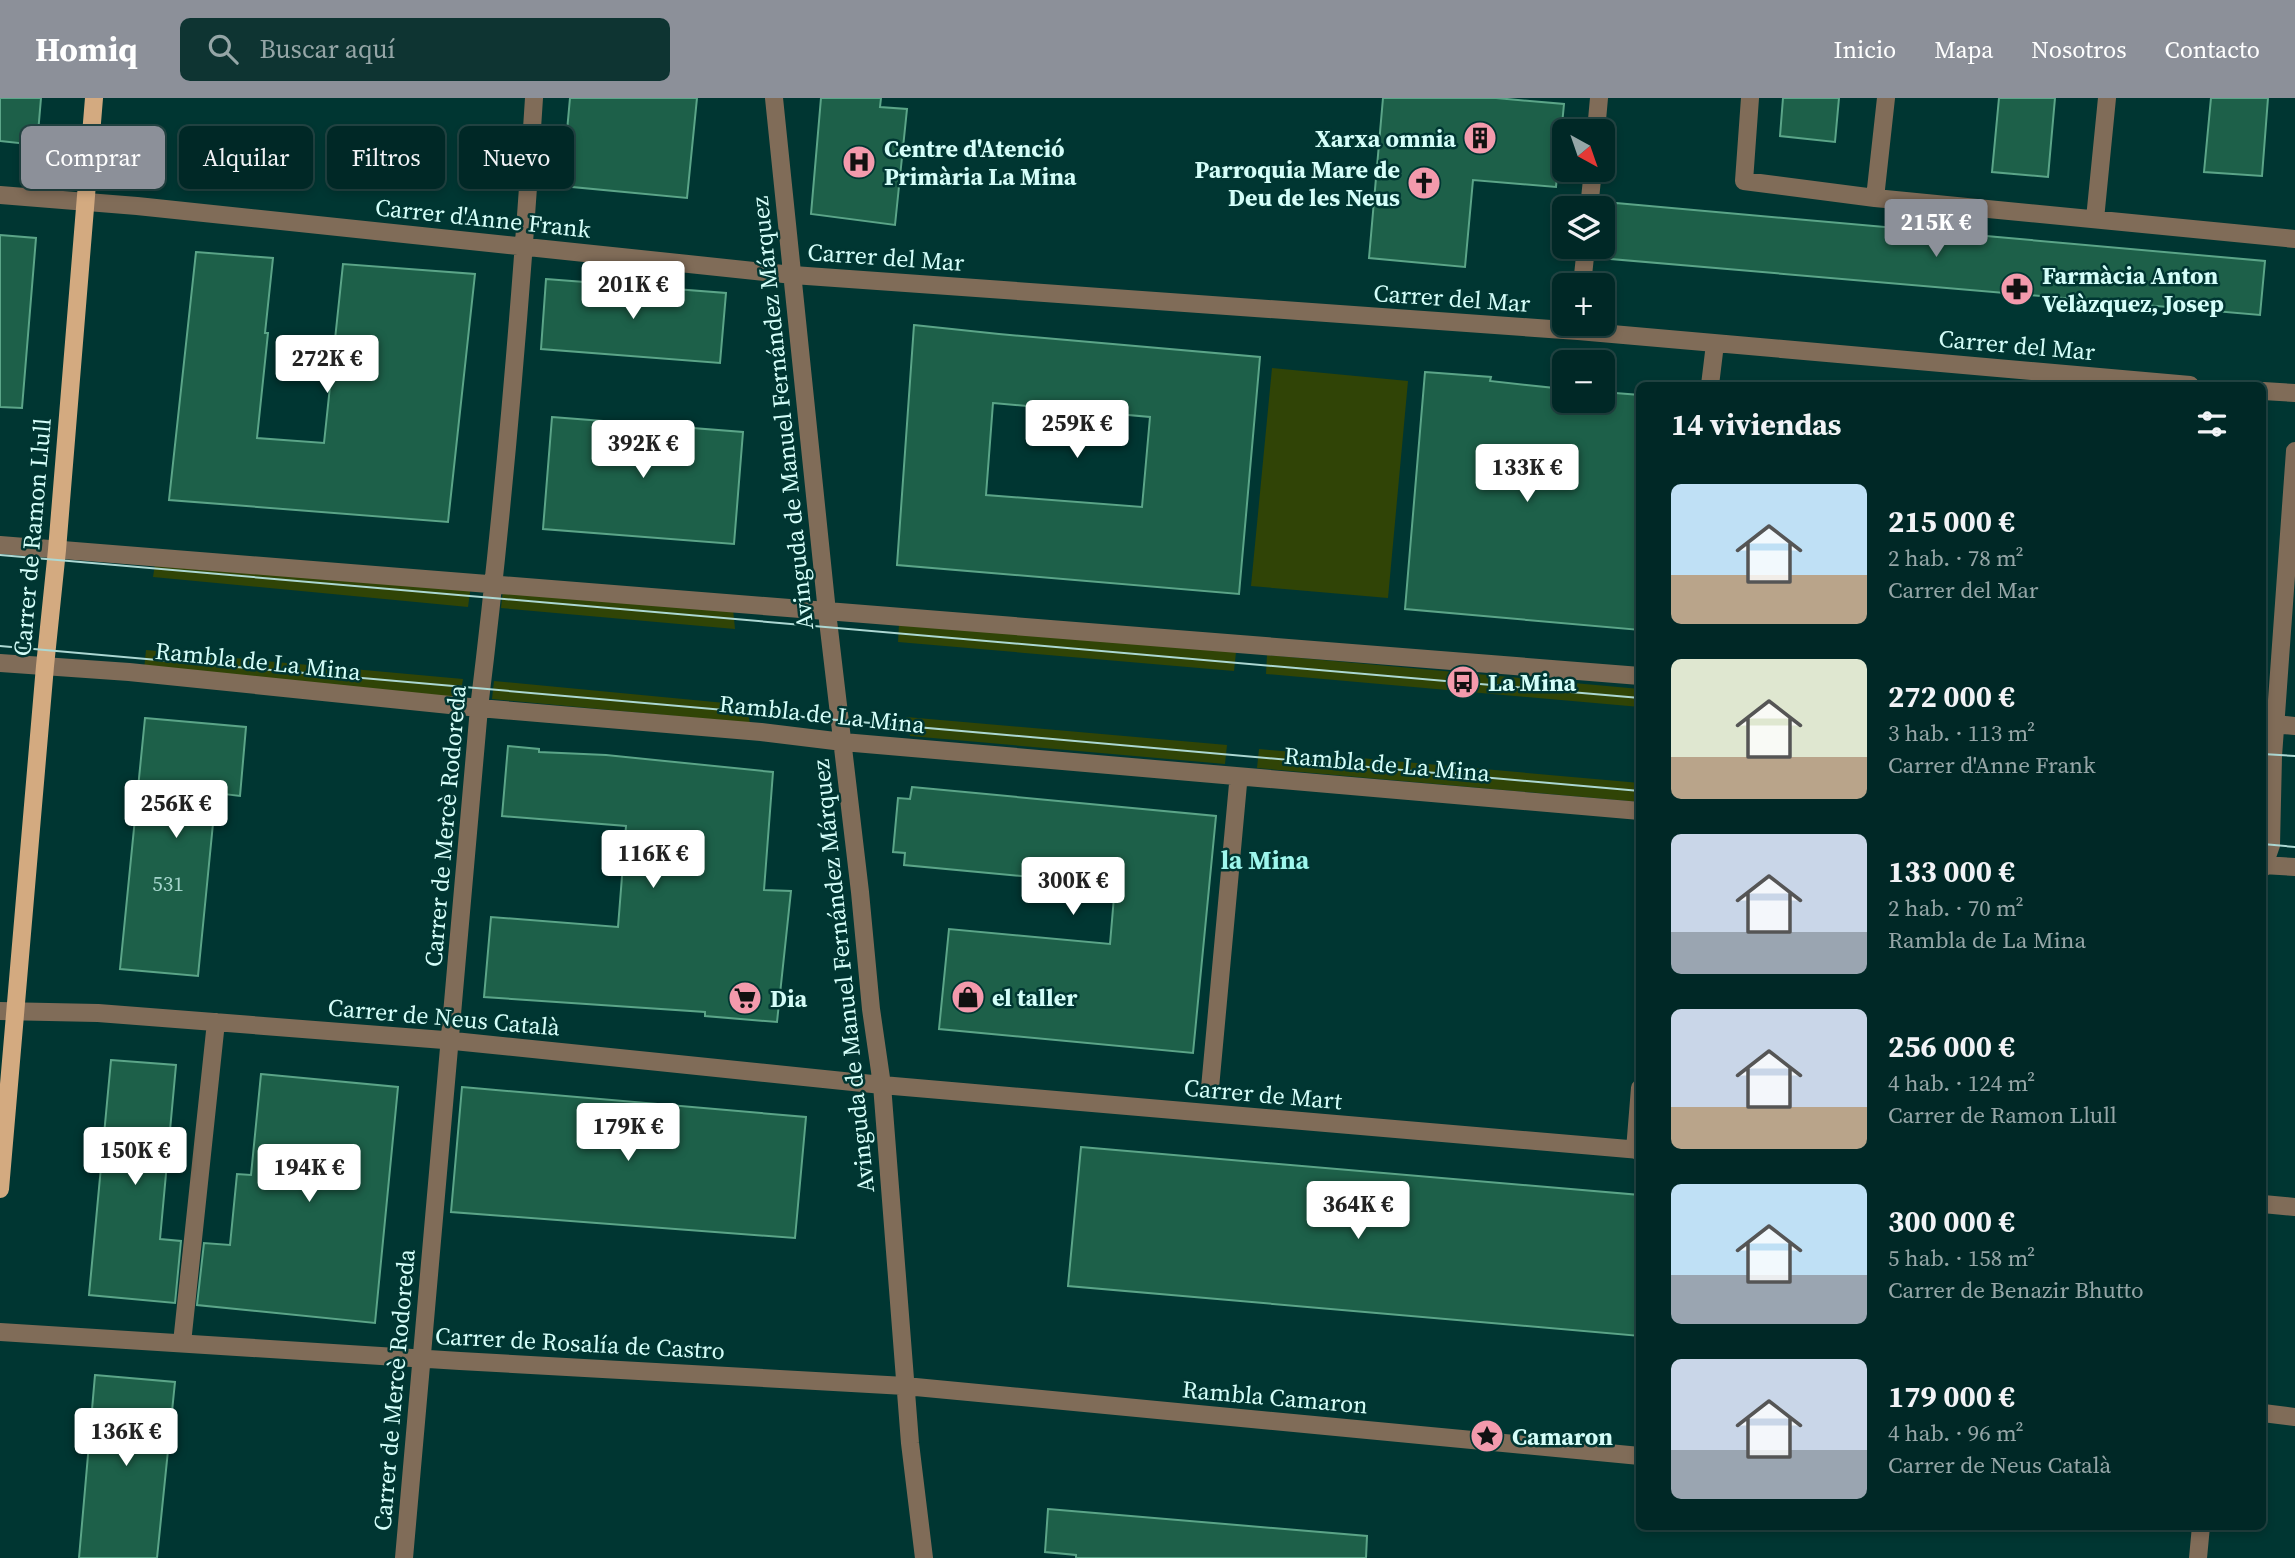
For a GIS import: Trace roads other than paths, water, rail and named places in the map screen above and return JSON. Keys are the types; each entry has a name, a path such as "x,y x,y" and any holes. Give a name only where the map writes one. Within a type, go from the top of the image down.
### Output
{"main road":[{"name":"Carrer de Ramon Llull","path":"0,1189 7,1012 57,550 94,98"}],"street":[{"name":"Carrer de Mercè Rodoreda","path":"404,1558 479,708 495,585 534,98"},
{"name":"Avinguda de Manuel Fernández Márquez","path":"774,98 827,612 871,1009 882,1085 905,1386 924,1558"},
{"path":"1597,119 1599,98"},
{"path":"1749,98 1744,181 1875,198 2295,239"},
{"path":"1875,198 1886,98"},
{"path":"2095,219 2107,98"},
{"name":"Carrer d'Anne Frank","path":"0,195 85,201 793,275"},
{"name":"Carrer del Mar","path":"793,275 1552,326"},
{"name":"Carrer del Mar","path":"1615,332 1715,344 2155,382"},
{"path":"1710,382 1715,344"},
{"path":"2266,391 2295,393"},
{"path":"2266,858 2271,845 2269,724 2295,451"},
{"path":"0,545 1636,676"},
{"name":"Rambla de La Mina","path":"0,663 130,672 843,742 1636,811"},
{"path":"2269,724 2295,726"},
{"path":"1209,1088 1238,785"},
{"path":"2266,866 2295,867"},
{"name":"Carrer de Neus Català","path":"7,1012 98,1013 451,1041 882,1085"},
{"path":"182,1343 216,1022"},
{"name":"Carrer de Mart","path":"882,1085 1636,1150"},
{"path":"2266,1204 2295,1207"},
{"name":"Carrer de Rosalía de Castro","path":"0,1332 905,1386"},
{"name":"Rambla Camaron","path":"905,1386 1636,1456"},
{"path":"2266,1413 2295,1417"},
{"path":"2198,1558 2201,1530"}],"tram line":[{"path":"0,555 1636,698"},
{"path":"0,646 1636,791"},
{"path":"2266,754 2295,756"},
{"path":"2266,844 2295,847"}],"place":[{"name":"Xarxa omnia","path":"1480,138"},
{"name":"Centre d'Atenció Primària La Mina","path":"859,162"},
{"name":"Parroquia Mare de Deu de les Neus","path":"1424,183"},
{"name":"Farmàcia Anton Velàzquez, Josep","path":"2017,289"},
{"name":"La Mina","path":"1463,682"},
{"name":"el taller","path":"968,997"},
{"name":"Dia","path":"745,998"},
{"name":"Camaron","path":"1487,1436"}],"district":[{"name":"la Mina","path":"1265,860"}]}
